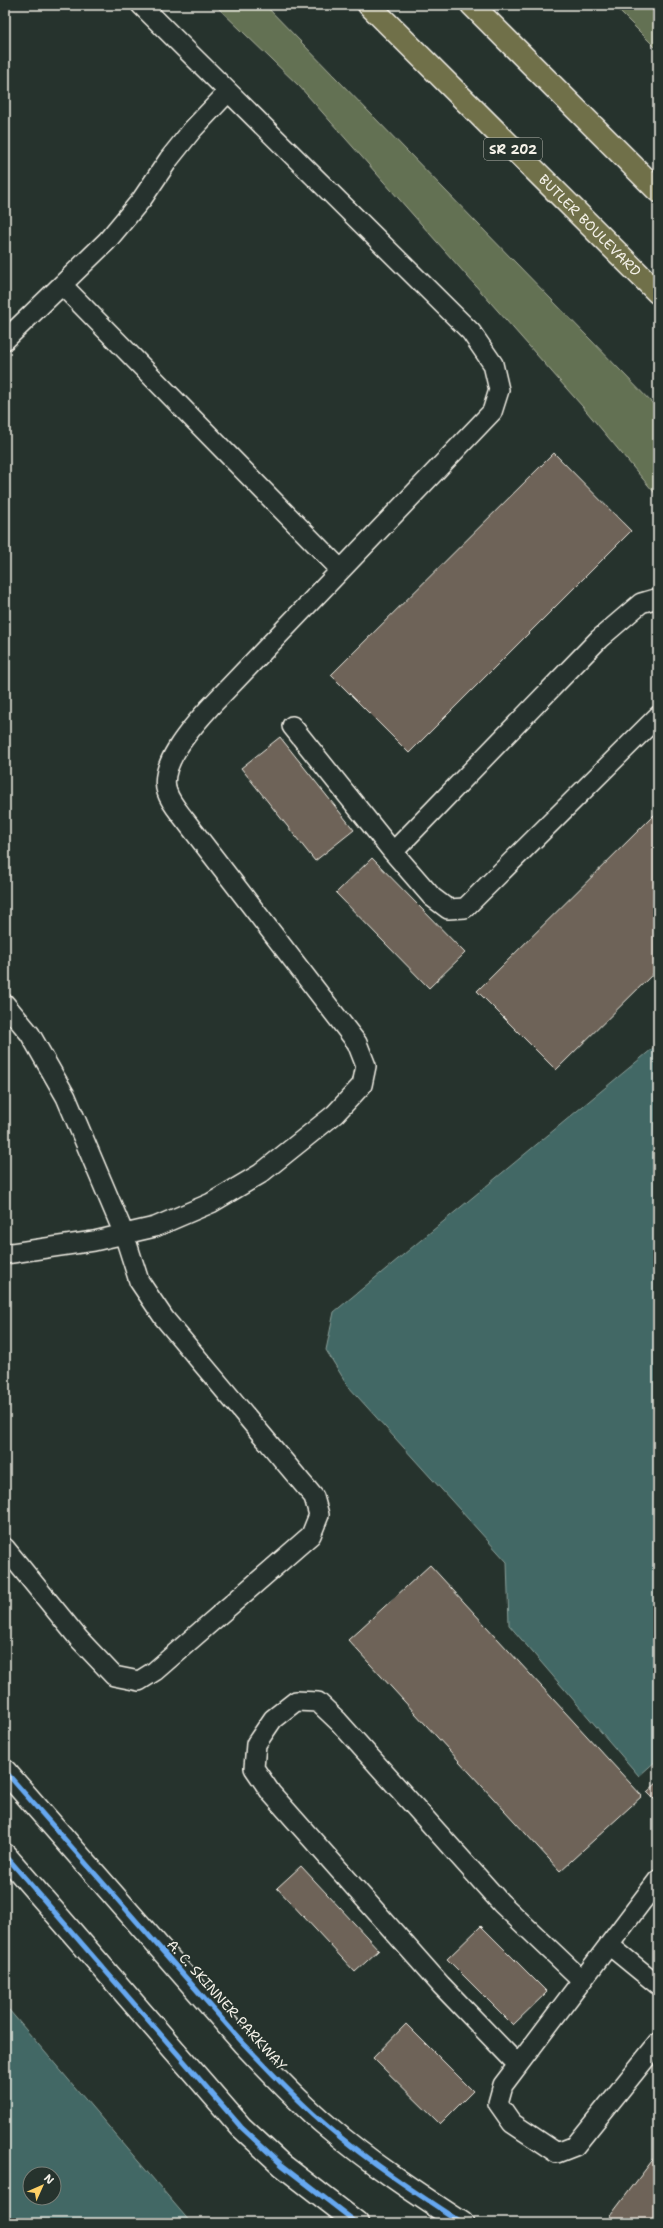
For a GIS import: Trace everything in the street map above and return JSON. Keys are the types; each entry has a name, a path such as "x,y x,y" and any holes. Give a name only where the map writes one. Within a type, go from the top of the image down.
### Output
{"highway":[{"name":"BUTLER BOULEVARD","path":"369,5 658,292"},
{"path":"472,5 658,191"}],"main road":[{"name":"A. C. SKINNER PARKWAY","path":"5,1771 243,2043 283,2086 327,2126 374,2163 462,2223"},
{"path":"5,1855 241,2127 282,2165 357,2223"}],"lane":[{"path":"5,1254 94,1241 155,1227 211,1203 260,1174 336,1114 362,1085 366,1066 357,1043 185,820 166,791 167,769 183,737 492,412 499,390 493,364 472,332 140,5"},
{"path":"5,340 112,235 142,200 169,159 193,129 228,92"},
{"path":"62,285 341,570"},
{"path":"393,852 600,639 641,603 658,598"},
{"path":"292,726 393,852 432,897 448,909 465,908 658,716"},
{"path":"5,1004 30,1034 66,1097 124,1234 139,1280 164,1318 314,1497 318,1515 311,1535 156,1671 139,1681 114,1676 79,1639 5,1548"},
{"path":"518,2065 441,1985 271,1793 254,1768 256,1744 273,1719 296,1701 318,1702 338,1721 501,1903 582,1980"},
{"path":"658,1880 503,2085 498,2103 512,2124 557,2153 576,2146 658,2043"},
{"path":"609,1945 658,1985"}],"green space":[{"path":"215,5 265,5 658,409 658,497 582,406 300,87"},
{"path":"613,5 658,5 658,50"}],"water":[{"path":"658,1044 658,1759 639,1776 509,1625 507,1562 348,1386 326,1350 334,1312"},
{"path":"5,2009 9,2010 191,2223 5,2223"}],"building":[{"path":"554,453 631,531 409,753 331,675"},
{"path":"280,737 354,830 315,861 241,768"},
{"path":"658,811 658,969 556,1070 477,991"},
{"path":"372,858 465,953 429,988 336,893"},
{"path":"430,1565 642,1796 560,1871 348,1640"},
{"path":"658,1782 658,1803 647,1792"},
{"path":"301,1866 379,1950 355,1972 277,1888"},
{"path":"481,1926 547,1992 513,2025 447,1959"},
{"path":"406,2024 473,2091 440,2124 373,2058"},
{"path":"658,2153 658,2223 611,2223 607,2220"}],"cycle path":[{"path":"5,1771 243,2043 294,2096 327,2126 376,2165 462,2223"},
{"path":"5,1855 241,2127 282,2165 357,2223"}]}
